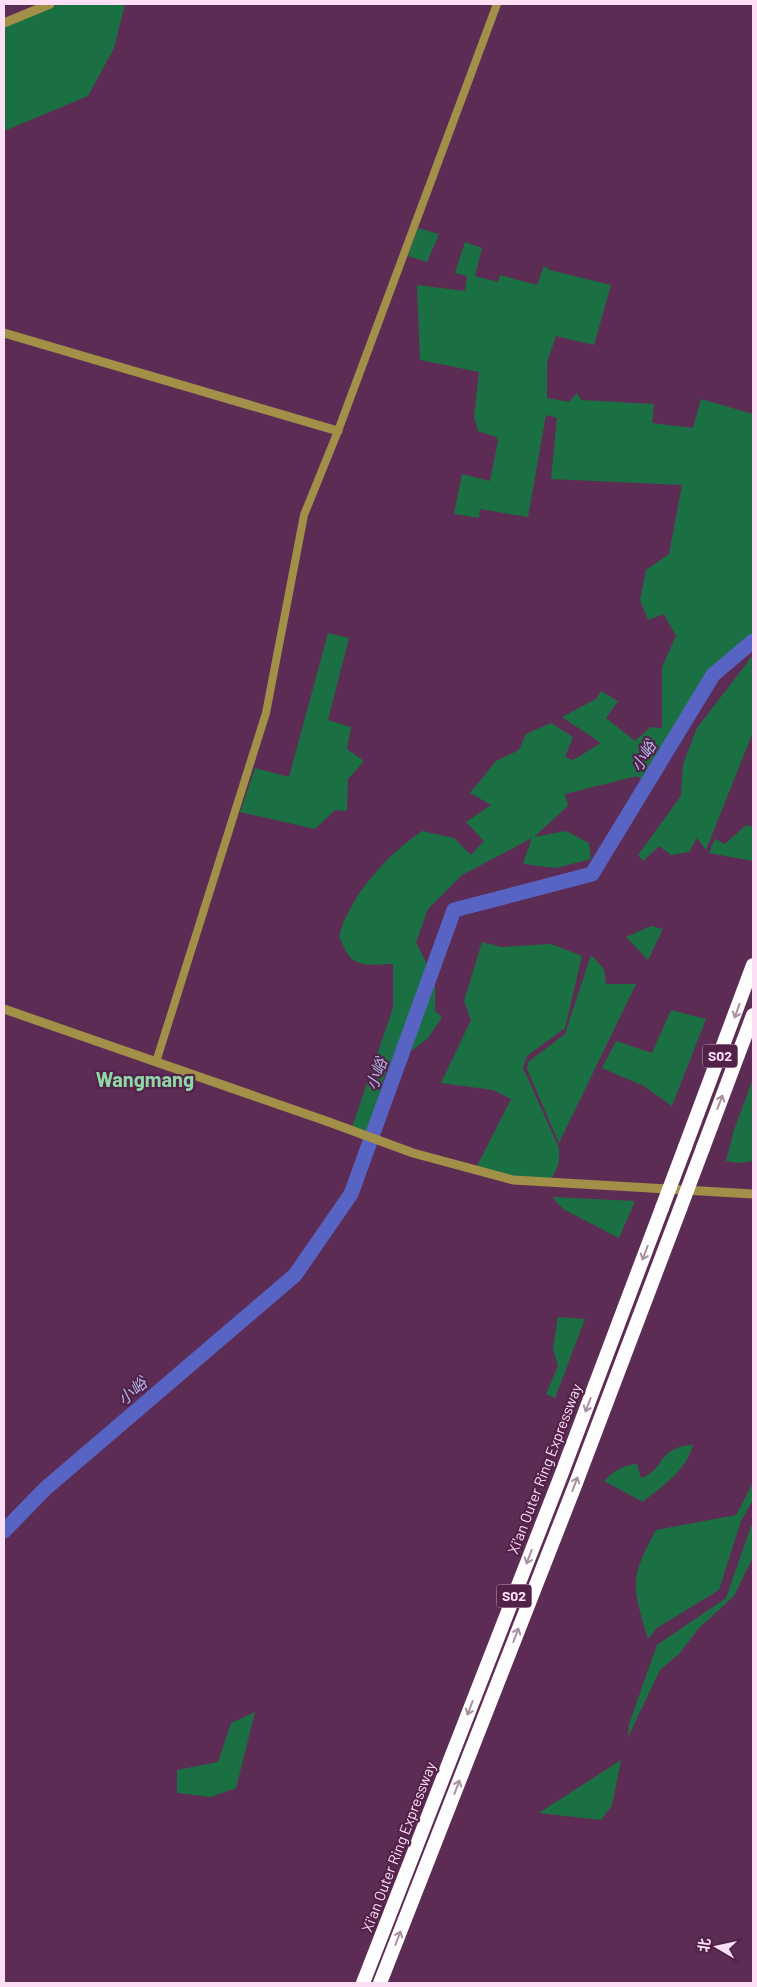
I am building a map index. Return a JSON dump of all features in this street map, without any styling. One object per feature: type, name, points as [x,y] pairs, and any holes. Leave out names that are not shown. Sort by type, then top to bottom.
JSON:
[{"type":"highway","name":"Xi'an Outer Ring Expressway","points":[[363,1983],[556,1488],[753,965]]},
{"type":"highway","name":"Xi'an Outer Ring Expressway","points":[[380,1983],[576,1483],[753,1015]]},
{"type":"street","points":[[4,23],[50,4]]},
{"type":"street","points":[[156,1062],[266,713],[304,515],[338,431],[497,4]]},
{"type":"street","points":[[4,333],[338,431]]},
{"type":"street","points":[[4,1009],[413,1153],[513,1180],[753,1194]]},
{"type":"green space","points":[[59,4],[125,4],[114,48],[88,96],[4,131],[4,27]]},
{"type":"green space","points":[[418,228],[439,234],[427,262],[408,256]]},
{"type":"green space","points":[[465,242],[482,248],[475,276],[498,282],[500,275],[537,285],[544,266],[550,270],[611,285],[594,345],[556,336],[547,362],[547,398],[569,402],[577,393],[581,400],[654,404],[652,423],[693,428],[701,399],[753,414],[753,635],[694,705],[658,768],[652,787],[637,776],[565,794],[568,806],[534,837],[566,831],[589,843],[591,859],[556,868],[523,864],[532,838],[462,875],[428,909],[416,942],[435,981],[435,1011],[442,1017],[428,1038],[386,1071],[370,1132],[352,1127],[393,1008],[393,964],[364,964],[349,956],[339,937],[351,906],[383,864],[409,840],[422,831],[454,838],[471,855],[484,841],[466,822],[491,805],[470,793],[496,761],[519,750],[526,734],[551,723],[573,737],[565,757],[573,760],[601,743],[562,717],[596,699],[601,691],[618,701],[606,718],[635,741],[651,727],[662,728],[662,667],[676,636],[664,614],[648,620],[640,600],[646,570],[669,554],[682,485],[551,479],[557,418],[546,415],[528,517],[480,509],[479,518],[454,514],[462,474],[490,481],[498,441],[496,437],[478,431],[474,416],[479,372],[420,360],[417,285],[465,291],[467,276],[455,273]]},
{"type":"green space","points":[[328,633],[349,638],[328,720],[351,727],[347,749],[364,761],[348,779],[347,811],[335,810],[315,829],[240,812],[255,768],[289,777]]},
{"type":"green space","points":[[753,655],[753,732],[706,850],[697,838],[689,852],[671,855],[659,846],[643,861],[638,855],[681,796],[683,764],[697,728]]},
{"type":"green space","points":[[746,825],[753,827],[753,861],[709,853],[715,839],[725,844]]},
{"type":"green space","points":[[651,926],[663,929],[648,960],[626,937]]},
{"type":"green space","points":[[482,942],[501,947],[551,944],[582,956],[565,1028],[527,1056],[523,1068],[559,1148],[559,1163],[551,1180],[506,1178],[475,1170],[511,1099],[493,1090],[441,1083],[471,1020],[464,1001]]},
{"type":"green space","points":[[591,955],[604,969],[606,984],[636,984],[559,1143],[527,1069],[528,1062],[565,1034]]},
{"type":"green space","points":[[671,1010],[706,1019],[672,1106],[644,1086],[602,1068],[616,1041],[652,1053]]},
{"type":"green space","points":[[753,1079],[753,1161],[738,1163],[726,1161],[734,1130]]},
{"type":"green space","points":[[552,1197],[635,1201],[619,1238],[563,1209]]},
{"type":"green space","points":[[558,1317],[585,1319],[555,1398],[546,1394],[558,1366],[553,1348]]},
{"type":"green space","points":[[693,1444],[690,1454],[680,1470],[643,1502],[604,1481],[619,1469],[637,1464],[641,1478],[656,1469],[668,1453],[680,1447]]},
{"type":"green space","points":[[753,1483],[753,1500],[741,1521],[719,1590],[657,1628],[648,1639],[636,1594],[636,1583],[641,1561],[656,1530],[736,1515]]},
{"type":"green space","points":[[751,1526],[753,1527],[753,1557],[734,1596],[698,1629],[680,1653],[660,1670],[628,1737],[629,1724],[657,1645],[726,1598]]},
{"type":"green space","points":[[255,1712],[236,1788],[211,1797],[177,1793],[177,1770],[218,1762],[231,1723]]},
{"type":"green space","points":[[621,1760],[612,1805],[601,1820],[539,1813]]},
{"type":"waterway","name":"小峪","points":[[4,1531],[46,1488],[295,1275],[351,1194],[454,910],[592,874],[713,675],[753,641]]},
{"type":"district","name":"Wangmang","points":[[145,1080]]}]
